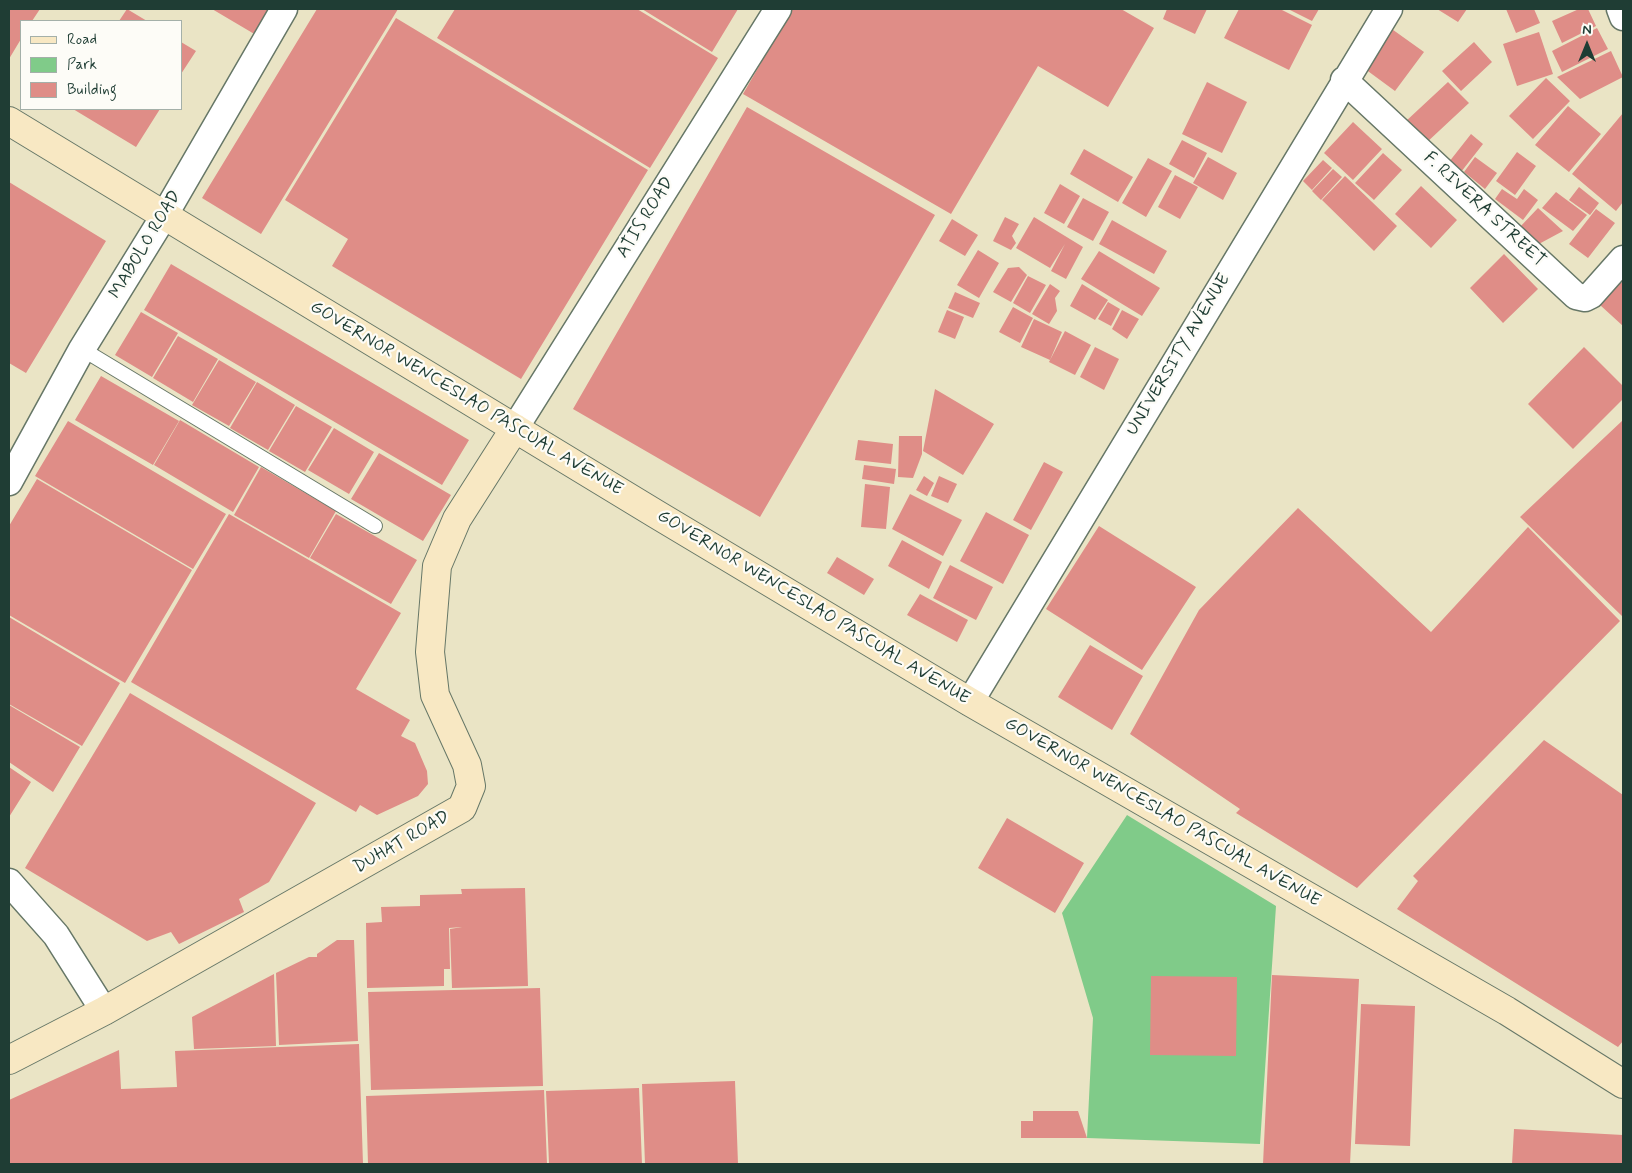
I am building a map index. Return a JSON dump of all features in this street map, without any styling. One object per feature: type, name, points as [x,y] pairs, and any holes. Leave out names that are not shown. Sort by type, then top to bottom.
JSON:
[{"type":"main road","name":"GOVERNOR WENCESLAO PASCUAL AVENUE","points":[[9,121],[970,702],[1507,1011],[1623,1084]]},
{"type":"main road","name":"DUHAT ROAD","points":[[9,1060],[104,1011],[462,808],[471,786],[467,765],[435,695],[430,652],[437,566],[458,519],[515,428]]},
{"type":"street","name":"MABOLO ROAD","points":[[9,482],[82,349],[164,216],[284,9]]},
{"type":"street","name":"ATIS ROAD","points":[[515,428],[778,9]]},
{"type":"street","name":"UNIVERSITY AVENUE","points":[[970,702],[1344,80],[1389,9]]},
{"type":"street","points":[[1620,9],[1623,17]]},
{"type":"street","name":"F. RIVERA STREET","points":[[1344,80],[1576,296],[1585,298],[1591,295],[1623,259]]},
{"type":"street","points":[[9,882],[56,935],[104,1011]]},
{"type":"lane","points":[[82,349],[375,526]]},
{"type":"green space","points":[[1127,815],[1276,906],[1260,1144],[1087,1138],[1093,1018],[1062,913]]},
{"type":"building","points":[[9,9],[40,9],[33,20],[20,20],[20,41],[9,59]]},
{"type":"building","points":[[127,9],[145,20],[120,20]]},
{"type":"building","points":[[212,9],[272,9],[256,35]]},
{"type":"building","points":[[317,9],[398,9],[261,234],[202,198]]},
{"type":"building","points":[[455,9],[637,9],[718,58],[650,168],[437,38]]},
{"type":"building","points":[[642,9],[738,9],[712,52]]},
{"type":"building","points":[[792,9],[1121,9],[1154,28],[1108,107],[1038,66],[951,214],[743,94]]},
{"type":"building","points":[[1167,9],[1207,9],[1195,34],[1163,19]]},
{"type":"building","points":[[1239,9],[1280,9],[1312,25],[1289,70],[1224,38]]},
{"type":"building","points":[[1288,9],[1319,9],[1312,21]]},
{"type":"building","points":[[1437,9],[1467,9],[1458,22]]},
{"type":"building","points":[[1506,9],[1534,9],[1540,23],[1516,33]]},
{"type":"building","points":[[1579,9],[1588,9],[1596,26],[1562,43],[1552,21]]},
{"type":"building","points":[[396,18],[648,170],[521,379],[332,266],[348,239],[285,200]]},
{"type":"building","points":[[1389,27],[1424,52],[1395,91],[1361,66]]},
{"type":"building","points":[[1597,28],[1608,49],[1562,72],[1552,51]]},
{"type":"building","points":[[1539,32],[1553,74],[1517,86],[1503,44]]},
{"type":"building","points":[[1474,42],[1492,62],[1461,91],[1442,71]]},
{"type":"building","points":[[182,43],[196,51],[182,72]]},
{"type":"building","points":[[1611,51],[1623,77],[1580,99],[1557,77]]},
{"type":"building","points":[[1546,78],[1570,101],[1533,139],[1509,116]]},
{"type":"building","points":[[1207,82],[1247,102],[1222,153],[1182,134]]},
{"type":"building","points":[[1448,82],[1469,103],[1425,144],[1405,122]]},
{"type":"building","points":[[1568,106],[1601,134],[1569,172],[1535,145]]},
{"type":"building","points":[[747,107],[935,215],[760,517],[573,409]]},
{"type":"building","points":[[75,110],[159,110],[136,147]]},
{"type":"building","points":[[1623,113],[1623,202],[1616,211],[1572,174]]},
{"type":"building","points":[[1353,122],[1382,149],[1353,180],[1324,153]]},
{"type":"building","points":[[1471,134],[1483,144],[1461,172],[1449,162]]},
{"type":"building","points":[[1182,140],[1207,153],[1194,178],[1169,164]]},
{"type":"building","points":[[1084,149],[1133,177],[1118,202],[1070,174]]},
{"type":"building","points":[[1517,152],[1536,166],[1515,195],[1496,181]]},
{"type":"building","points":[[1383,153],[1402,170],[1374,200],[1355,183]]},
{"type":"building","points":[[1208,157],[1237,173],[1223,200],[1193,183]]},
{"type":"building","points":[[1475,157],[1497,173],[1485,189],[1464,172]]},
{"type":"building","points":[[1148,158],[1172,171],[1146,217],[1122,203]]},
{"type":"building","points":[[1323,160],[1332,168],[1312,190],[1303,181]]},
{"type":"building","points":[[1333,169],[1342,177],[1321,200],[1312,191]]},
{"type":"building","points":[[1175,175],[1198,187],[1180,219],[1158,207]]},
{"type":"building","points":[[1345,176],[1397,226],[1374,251],[1322,200]]},
{"type":"building","points":[[9,182],[106,241],[26,373],[9,363]]},
{"type":"building","points":[[1060,184],[1080,196],[1064,224],[1044,213]]},
{"type":"building","points":[[1421,186],[1457,220],[1431,248],[1395,214]]},
{"type":"building","points":[[1579,187],[1599,203],[1590,215],[1569,200]]},
{"type":"building","points":[[1502,189],[1517,199],[1524,189],[1538,200],[1523,220],[1495,199]]},
{"type":"building","points":[[1556,192],[1587,215],[1573,231],[1542,208]]},
{"type":"building","points":[[1083,198],[1109,212],[1093,241],[1067,227]]},
{"type":"building","points":[[1538,208],[1563,231],[1537,245],[1519,228]]},
{"type":"building","points":[[1596,209],[1615,223],[1588,258],[1569,244]]},
{"type":"building","points":[[1005,217],[1019,224],[1012,236],[1016,243],[1011,250],[993,241]]},
{"type":"building","points":[[1034,217],[1083,247],[1066,279],[1051,271],[1065,244],[1050,268],[1016,248]]},
{"type":"building","points":[[952,219],[978,235],[965,256],[939,241]]},
{"type":"building","points":[[1112,220],[1167,251],[1154,274],[1099,244]]},
{"type":"building","points":[[978,250],[999,263],[979,298],[957,285]]},
{"type":"building","points":[[1099,251],[1160,288],[1142,316],[1081,279]]},
{"type":"building","points":[[1504,254],[1538,289],[1503,323],[1470,288]]},
{"type":"building","points":[[171,264],[469,440],[442,485],[144,310]]},
{"type":"building","points":[[1019,267],[1027,275],[1011,302],[993,292],[1008,268]]},
{"type":"building","points":[[1028,276],[1046,285],[1030,313],[1013,303]]},
{"type":"building","points":[[1621,282],[1623,284],[1623,326],[1600,305]]},
{"type":"building","points":[[1050,284],[1060,291],[1055,298],[1057,311],[1049,324],[1032,314]]},
{"type":"building","points":[[1082,284],[1108,300],[1095,320],[1070,306]]},
{"type":"building","points":[[955,292],[980,303],[973,318],[948,308]]},
{"type":"building","points":[[1108,302],[1120,309],[1111,326],[1098,319]]},
{"type":"building","points":[[1013,307],[1033,318],[1020,343],[999,332]]},
{"type":"building","points":[[947,310],[964,317],[955,339],[938,332]]},
{"type":"building","points":[[1122,310],[1139,319],[1127,339],[1112,329]]},
{"type":"building","points":[[141,312],[178,333],[152,377],[115,355]]},
{"type":"building","points":[[1034,319],[1062,332],[1050,360],[1021,347]]},
{"type":"building","points":[[1065,331],[1091,345],[1075,375],[1049,362]]},
{"type":"building","points":[[178,336],[218,359],[193,402],[153,378]]},
{"type":"building","points":[[1095,347],[1119,359],[1104,390],[1080,377]]},
{"type":"building","points":[[1584,347],[1623,386],[1623,399],[1573,449],[1528,404]]},
{"type":"building","points":[[219,360],[256,382],[229,426],[192,405]]},
{"type":"building","points":[[101,376],[179,421],[153,465],[75,420]]},
{"type":"building","points":[[257,382],[295,405],[268,450],[230,428]]},
{"type":"building","points":[[935,389],[994,424],[963,475],[923,451]]},
{"type":"building","points":[[296,406],[332,427],[305,472],[269,451]]},
{"type":"building","points":[[180,420],[259,467],[233,512],[154,465]]},
{"type":"building","points":[[1623,420],[1623,617],[1520,517]]},
{"type":"building","points":[[68,421],[226,514],[193,569],[35,476]]},
{"type":"building","points":[[334,428],[374,452],[349,494],[308,470]]},
{"type":"building","points":[[899,436],[922,436],[922,454],[913,478],[898,477]]},
{"type":"building","points":[[858,440],[893,444],[891,464],[855,460]]},
{"type":"building","points":[[379,453],[451,495],[423,541],[351,499]]},
{"type":"building","points":[[1044,462],[1063,472],[1031,530],[1013,520]]},
{"type":"building","points":[[864,465],[896,469],[894,484],[862,479]]},
{"type":"building","points":[[261,467],[336,511],[309,558],[234,515]]},
{"type":"building","points":[[924,476],[934,483],[927,496],[916,490]]},
{"type":"building","points":[[939,476],[957,484],[948,503],[931,496]]},
{"type":"building","points":[[37,479],[192,570],[125,683],[9,615],[9,526]]},
{"type":"building","points":[[865,484],[890,487],[886,529],[861,527]]},
{"type":"building","points":[[910,494],[962,520],[943,556],[892,529]]},
{"type":"building","points":[[1298,508],[1431,632],[1528,527],[1620,621],[1357,888],[1236,813],[1240,809],[1130,734],[1199,610]]},
{"type":"building","points":[[986,512],[1029,535],[1003,584],[960,561]]},
{"type":"building","points":[[229,514],[401,613],[356,689],[410,720],[401,736],[415,743],[427,771],[428,784],[418,796],[377,815],[360,805],[356,812],[131,682]]},
{"type":"building","points":[[336,514],[417,560],[391,604],[310,558]]},
{"type":"building","points":[[1099,526],[1196,587],[1142,670],[1046,609]]},
{"type":"building","points":[[902,540],[942,562],[929,589],[888,566]]},
{"type":"building","points":[[837,557],[874,579],[864,595],[827,573]]},
{"type":"building","points":[[950,565],[993,587],[976,620],[933,598]]},
{"type":"building","points":[[920,594],[968,620],[957,642],[907,615]]},
{"type":"building","points":[[9,617],[120,683],[82,746],[9,704]]},
{"type":"building","points":[[1090,645],[1143,676],[1112,730],[1058,697]]},
{"type":"building","points":[[130,693],[316,803],[269,882],[239,899],[244,912],[179,944],[171,932],[147,941],[25,868]]},
{"type":"building","points":[[9,705],[80,747],[53,792],[9,762]]},
{"type":"building","points":[[1544,740],[1623,795],[1623,1041],[1618,1047],[1397,909],[1418,881],[1413,876]]},
{"type":"building","points":[[9,767],[31,782],[9,817]]},
{"type":"building","points":[[1007,818],[1084,863],[1055,913],[978,868]]},
{"type":"building","points":[[525,888],[528,986],[452,988],[450,929],[462,927],[449,928],[450,969],[444,969],[444,986],[367,988],[366,923],[382,922],[381,907],[420,906],[420,895],[462,894],[461,889]]},
{"type":"building","points":[[337,940],[354,940],[358,1041],[279,1045],[276,973],[309,957],[317,957],[317,954]]},
{"type":"building","points":[[274,974],[276,1046],[194,1049],[192,1017]]},
{"type":"building","points":[[1272,975],[1359,979],[1350,1164],[1263,1164]]},
{"type":"building","points":[[1151,976],[1237,977],[1236,1056],[1150,1055]]},
{"type":"building","points":[[540,988],[543,1086],[371,1090],[368,992]]},
{"type":"building","points":[[1361,1004],[1415,1006],[1410,1146],[1355,1144]]},
{"type":"building","points":[[359,1044],[363,1164],[9,1164],[9,1100],[119,1050],[121,1089],[177,1087],[175,1051]]},
{"type":"building","points":[[735,1081],[738,1164],[645,1164],[642,1084]]},
{"type":"building","points":[[639,1088],[642,1164],[549,1164],[546,1091]]},
{"type":"building","points":[[544,1090],[547,1164],[368,1164],[366,1096]]},
{"type":"building","points":[[1033,1111],[1078,1111],[1087,1138],[1021,1138],[1021,1121],[1033,1121]]},
{"type":"building","points":[[1514,1129],[1623,1135],[1622,1164],[1512,1164]]}]
